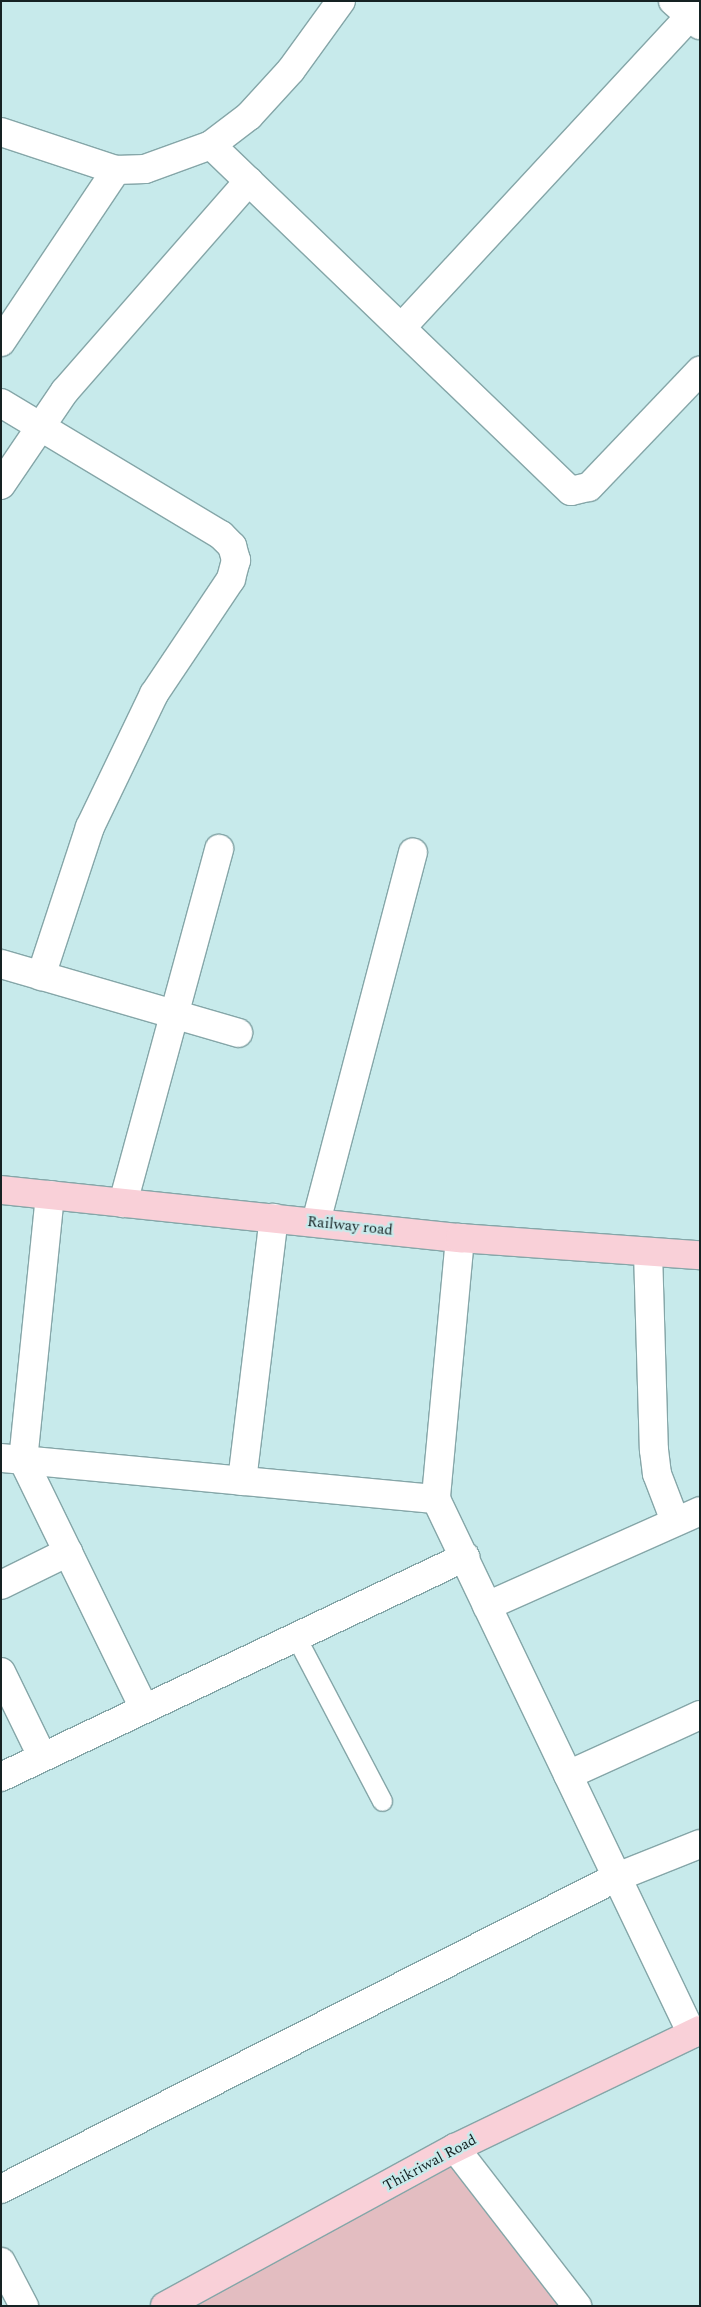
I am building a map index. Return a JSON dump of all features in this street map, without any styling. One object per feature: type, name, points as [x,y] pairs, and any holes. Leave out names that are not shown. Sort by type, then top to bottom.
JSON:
[{"type":"main road","name":"Railway road","points":[[1,1190],[460,1238],[700,1255]]},
{"type":"main road","name":"Thikriwal Road","points":[[165,2306],[455,2148],[696,2032]]},
{"type":"street","points":[[1,132],[116,170],[145,169],[211,145],[248,116],[291,70],[341,1]]},
{"type":"street","points":[[402,327],[691,12]]},
{"type":"street","points":[[211,145],[402,327],[562,484],[581,492],[700,371]]},
{"type":"street","points":[[1,342],[116,170]]},
{"type":"street","points":[[1,485],[42,424],[129,312],[249,181]]},
{"type":"street","points":[[1,403],[42,424],[221,535],[232,546],[236,560],[231,579],[154,694],[90,827],[41,976]]},
{"type":"street","points":[[123,1203],[172,1014],[219,849]]},
{"type":"street","points":[[316,1222],[413,854]]},
{"type":"street","points":[[1,964],[238,1033]]},
{"type":"street","points":[[50,1195],[12,1459],[68,1552],[144,1708]]},
{"type":"street","points":[[242,1481],[274,1218]]},
{"type":"street","points":[[460,1238],[436,1499],[617,1877],[696,2032]]},
{"type":"street","points":[[648,1252],[655,1458],[675,1522]]},
{"type":"street","points":[[12,1459],[436,1499]]},
{"type":"street","points":[[488,1606],[700,1511]]},
{"type":"street","points":[[1,1585],[68,1552]]},
{"type":"street","points":[[1,1778],[42,1756],[465,1557]]},
{"type":"street","points":[[1,1672],[42,1756]]},
{"type":"street","points":[[568,1775],[700,1715]]},
{"type":"street","points":[[1,2189],[617,1877],[700,1844]]},
{"type":"street","points":[[455,2148],[577,2306]]},
{"type":"street","points":[[1,2262],[24,2306]]},
{"type":"lane","points":[[296,1637],[382,1801]]},
{"type":"shaded area","points":[[455,2148],[577,2306],[165,2306]]}]
